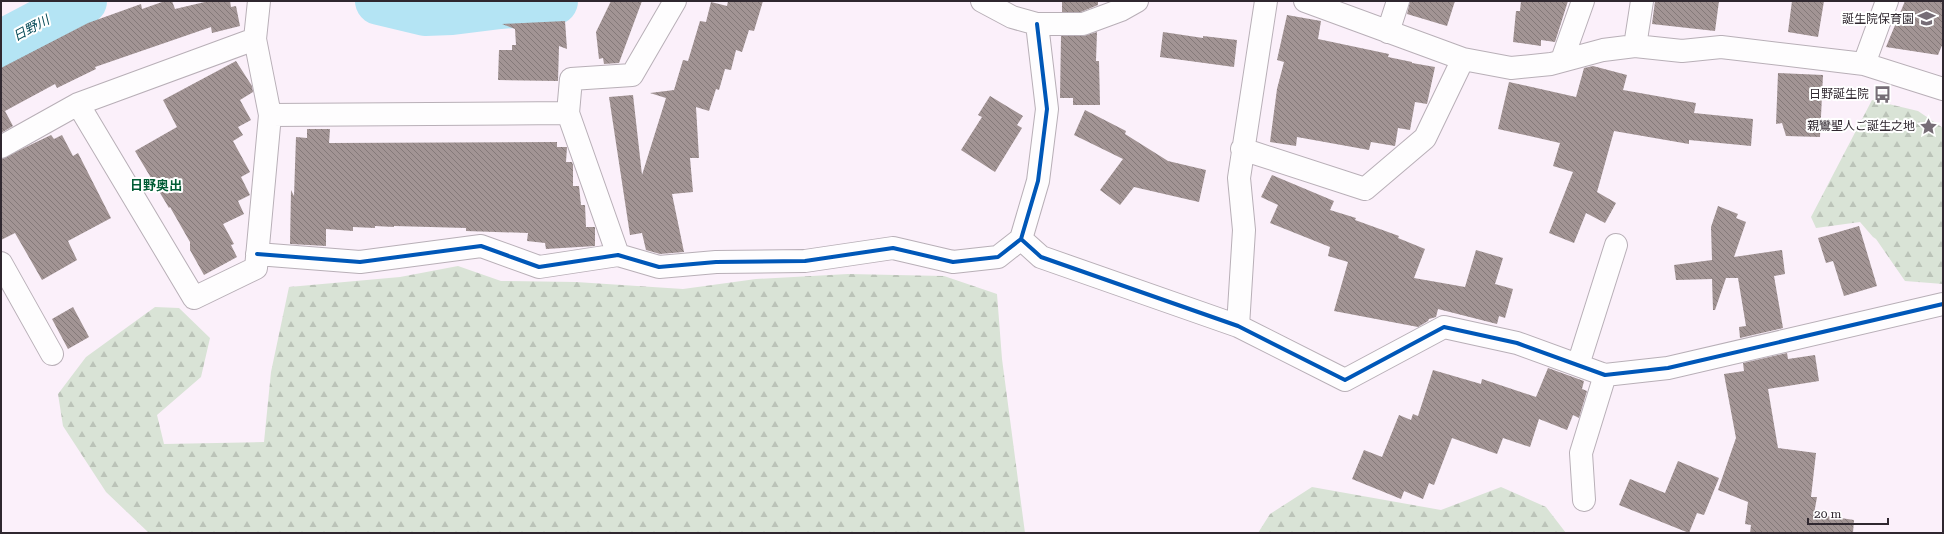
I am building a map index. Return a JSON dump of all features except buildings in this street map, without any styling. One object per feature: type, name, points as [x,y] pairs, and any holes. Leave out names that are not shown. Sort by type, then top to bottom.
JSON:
[{"type":"street","points":[[618,255],[568,113],[571,79],[632,75],[675,1]]},
{"type":"street","points":[[982,1],[1012,17],[1037,24],[1083,24],[1121,10],[1137,1]]},
{"type":"street","points":[[1238,326],[1244,230],[1239,178],[1242,149],[1266,1]]},
{"type":"street","points":[[1305,1],[1463,59],[1511,68],[1551,64],[1603,50],[1635,46],[1682,52],[1721,47],[1864,64],[1943,89]]},
{"type":"street","points":[[1388,32],[1398,1]]},
{"type":"street","points":[[1562,60],[1583,1]]},
{"type":"street","points":[[1635,46],[1642,1]]},
{"type":"street","points":[[1864,64],[1887,1]]},
{"type":"street","points":[[1,147],[78,104],[257,19],[270,115],[256,268],[194,298],[78,104]]},
{"type":"street","points":[[257,254],[360,262],[481,246],[539,267],[618,255],[659,268],[716,262],[805,262],[893,248],[953,262],[998,257],[1021,239],[1038,181],[1047,110],[1037,24]]},
{"type":"street","points":[[1242,149],[1364,189],[1425,138],[1463,59]]},
{"type":"street","points":[[270,115],[568,113]]},
{"type":"street","points":[[1021,239],[1041,257],[1238,326],[1345,380],[1444,327],[1517,343],[1605,374],[1668,368],[1943,304]]},
{"type":"street","points":[[1578,365],[1616,245]]},
{"type":"street","points":[[1,263],[52,354]]},
{"type":"street","points":[[1584,500],[1581,453],[1605,374]]},
{"type":"green space","points":[[1872,100],[1918,111],[1943,128],[1943,284],[1905,281],[1876,239],[1860,222],[1816,228],[1811,217]]},
{"type":"green space","points":[[458,266],[501,281],[576,282],[683,289],[756,279],[848,274],[944,276],[997,294],[1002,359],[1025,533],[149,533],[106,492],[63,426],[58,394],[86,357],[155,307],[179,308],[210,338],[201,377],[157,415],[164,444],[264,442],[271,372],[289,287],[400,277]]},
{"type":"green space","points":[[1312,487],[1441,510],[1501,487],[1546,507],[1566,533],[1258,533],[1270,514]]},
{"type":"waterway","name":"日野川","points":[[1,44],[83,1]]},
{"type":"waterway","name":"日野川","points":[[379,1],[425,12],[452,11],[500,5],[554,1]]},
{"type":"cycle path","points":[[257,254],[360,262],[481,246],[539,267],[618,255],[659,267],[716,262],[805,261],[893,248],[953,262],[998,257],[1021,239],[1038,181],[1047,109],[1037,24]]},
{"type":"cycle path","points":[[1021,239],[1041,257],[1238,326],[1345,380],[1444,327],[1517,343],[1605,375],[1668,368],[1943,304]]},
{"type":"place","name":"誕生院保育園","points":[[1927,19]]},
{"type":"place","name":"日野誕生院","points":[[1882,94]]},
{"type":"place","name":"親鸞聖人ご誕生之地","points":[[1928,126]]},
{"type":"district","name":"日野奥出","points":[[156,185]]}]
